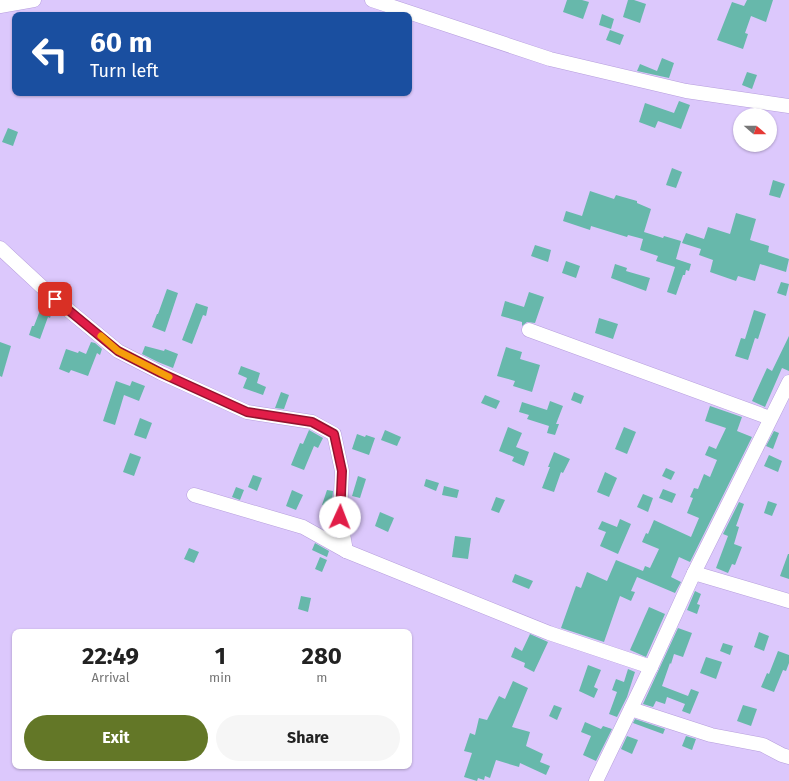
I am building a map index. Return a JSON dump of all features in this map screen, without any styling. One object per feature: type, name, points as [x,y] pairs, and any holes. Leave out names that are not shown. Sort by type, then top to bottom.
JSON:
[{"type":"street","points":[[0,6],[34,0]]},
{"type":"street","points":[[372,0],[408,12]]},
{"type":"street","points":[[412,13],[550,59],[686,91],[789,106]]},
{"type":"street","points":[[0,248],[55,299],[118,351],[161,373],[247,412],[312,422],[334,434],[342,471],[340,517],[346,550]]},
{"type":"street","points":[[529,330],[770,418]]},
{"type":"street","points":[[596,781],[694,573],[789,382]]},
{"type":"street","points":[[194,495],[303,527],[346,550],[549,633],[651,667]]},
{"type":"street","points":[[694,573],[789,601]]},
{"type":"street","points":[[631,709],[711,735],[763,745],[789,757]]},
{"type":"building","points":[[567,0],[582,0],[589,2],[583,19],[563,12]]},
{"type":"building","points":[[628,0],[634,0],[646,4],[640,23],[623,17]]},
{"type":"building","points":[[747,0],[773,0],[766,22],[751,16],[745,33],[748,34],[743,49],[717,40],[732,2],[744,6]]},
{"type":"building","points":[[602,14],[614,19],[611,29],[599,25]]},
{"type":"building","points":[[610,30],[624,35],[620,45],[606,40]]},
{"type":"building","points":[[662,58],[674,63],[669,78],[637,71],[640,64],[657,71]]},
{"type":"building","points":[[747,72],[757,75],[752,89],[742,85]]},
{"type":"building","points":[[679,101],[690,105],[681,129],[658,121],[655,128],[639,122],[645,103],[674,113]]},
{"type":"building","points":[[8,128],[18,132],[13,146],[2,142]]},
{"type":"building","points":[[672,168],[682,172],[676,188],[666,185]]},
{"type":"building","points":[[773,180],[785,184],[780,198],[769,195]]},
{"type":"building","points":[[590,191],[614,199],[616,195],[637,201],[637,203],[651,209],[644,232],[663,238],[664,236],[681,241],[676,259],[691,264],[689,271],[686,270],[685,275],[683,275],[676,295],[667,292],[675,267],[656,261],[658,256],[640,250],[643,239],[628,235],[627,237],[591,226],[590,230],[563,221],[566,211],[582,216]]},
{"type":"building","points":[[736,213],[756,219],[750,240],[769,246],[768,252],[789,259],[786,272],[760,264],[755,281],[738,276],[736,281],[710,272],[713,260],[699,255],[701,249],[682,243],[686,233],[704,239],[708,227],[730,234]]},
{"type":"building","points":[[535,245],[551,250],[548,262],[531,256]]},
{"type":"building","points":[[566,261],[580,266],[576,278],[562,273]]},
{"type":"building","points":[[615,264],[627,268],[626,271],[650,278],[646,291],[611,278]]},
{"type":"building","points":[[781,282],[789,284],[786,296],[777,293]]},
{"type":"building","points":[[167,289],[178,293],[165,332],[152,327]]},
{"type":"building","points":[[529,292],[544,297],[535,323],[527,322],[522,326],[522,322],[501,316],[505,301],[524,307]]},
{"type":"building","points":[[44,300],[53,309],[50,318],[48,317],[40,339],[29,335]]},
{"type":"building","points":[[196,303],[208,307],[206,316],[203,315],[192,344],[182,340]]},
{"type":"building","points":[[754,310],[766,314],[758,339],[755,338],[748,360],[735,356],[741,338],[745,339]]},
{"type":"building","points":[[599,318],[618,324],[613,339],[595,333]]},
{"type":"building","points":[[789,336],[789,371],[782,368],[765,407],[752,401],[767,368],[772,371]]},
{"type":"building","points":[[0,342],[11,346],[2,377],[0,376]]},
{"type":"building","points":[[91,342],[95,343],[102,349],[100,355],[97,353],[88,376],[71,370],[69,373],[59,369],[66,349],[78,353],[79,351],[86,354]]},
{"type":"building","points":[[145,346],[164,351],[165,349],[178,354],[173,368],[142,354]]},
{"type":"building","points":[[506,347],[522,352],[520,359],[540,365],[532,392],[513,386],[515,381],[497,376]]},
{"type":"building","points":[[241,366],[260,373],[257,383],[266,387],[263,395],[243,388],[247,378],[238,374]]},
{"type":"building","points":[[116,381],[130,386],[132,381],[145,386],[139,401],[124,395],[115,425],[103,421]]},
{"type":"building","points":[[281,392],[289,395],[284,409],[275,408]]},
{"type":"building","points":[[574,392],[584,396],[581,404],[571,400]]},
{"type":"building","points":[[485,395],[500,401],[496,409],[481,403]]},
{"type":"building","points":[[550,401],[563,406],[556,424],[559,424],[555,435],[547,433],[549,426],[527,419],[529,415],[519,412],[522,402],[547,410]]},
{"type":"building","points":[[710,406],[742,417],[737,431],[752,437],[690,562],[679,557],[671,577],[681,582],[675,593],[637,577],[631,591],[635,592],[631,601],[620,596],[604,642],[561,628],[576,586],[581,588],[587,572],[607,581],[616,560],[643,571],[645,566],[650,568],[659,549],[642,542],[646,533],[648,534],[654,520],[691,537],[699,518],[687,513],[693,498],[690,497],[694,488],[698,489],[704,474],[710,477],[717,460],[705,455],[709,446],[716,449],[726,428],[705,421]]},
{"type":"building","points":[[140,418],[152,423],[146,439],[134,435]]},
{"type":"building","points":[[508,427],[522,433],[516,447],[529,452],[524,466],[512,461],[514,457],[499,451]]},
{"type":"building","points":[[624,427],[636,432],[627,454],[615,449]]},
{"type":"building","points":[[309,430],[323,438],[318,448],[314,446],[304,470],[291,465],[300,443],[303,444]]},
{"type":"building","points":[[385,430],[401,437],[397,446],[381,440]]},
{"type":"building","points":[[774,431],[779,433],[773,449],[766,446]]},
{"type":"building","points":[[357,434],[375,438],[369,455],[352,449]]},
{"type":"building","points":[[554,452],[570,459],[563,473],[561,472],[554,492],[542,488]]},
{"type":"building","points":[[130,453],[141,457],[134,476],[123,472]]},
{"type":"building","points":[[769,455],[782,461],[778,472],[764,466]]},
{"type":"building","points":[[666,468],[675,472],[671,480],[662,476]]},
{"type":"building","points":[[605,472],[617,478],[609,497],[597,492]]},
{"type":"building","points":[[253,475],[262,478],[257,491],[248,487]]},
{"type":"building","points":[[358,476],[366,479],[360,498],[352,496]]},
{"type":"building","points":[[426,479],[439,483],[436,491],[424,486]]},
{"type":"building","points":[[444,486],[459,490],[457,498],[442,495]]},
{"type":"building","points":[[236,487],[244,490],[240,500],[232,497]]},
{"type":"building","points":[[663,489],[676,494],[672,503],[659,498]]},
{"type":"building","points":[[292,490],[303,495],[296,510],[286,506]]},
{"type":"building","points":[[327,490],[333,491],[330,508],[322,505]]},
{"type":"building","points":[[643,494],[653,498],[648,512],[637,507]]},
{"type":"building","points":[[496,497],[505,500],[499,513],[491,510]]},
{"type":"building","points":[[768,501],[777,504],[772,516],[764,513]]},
{"type":"building","points":[[739,502],[744,504],[736,526],[739,527],[734,544],[742,547],[735,565],[732,564],[728,573],[716,568],[728,536],[723,534]]},
{"type":"building","points":[[380,512],[394,518],[388,532],[375,526]]},
{"type":"building","points":[[620,519],[631,524],[618,554],[600,546],[606,532],[598,529],[602,521],[617,527]]},
{"type":"building","points":[[455,536],[471,538],[468,559],[452,557]]},
{"type":"building","points":[[315,543],[329,551],[327,557],[312,550]]},
{"type":"building","points":[[189,548],[199,552],[194,563],[184,559]]},
{"type":"building","points":[[789,554],[789,579],[780,576]]},
{"type":"building","points":[[320,557],[327,560],[322,572],[315,569]]},
{"type":"building","points":[[515,574],[533,581],[529,589],[512,582]]},
{"type":"building","points":[[695,591],[701,594],[697,604],[700,605],[697,614],[687,610]]},
{"type":"building","points":[[301,596],[311,598],[308,612],[298,609]]},
{"type":"building","points":[[649,607],[665,614],[646,657],[630,650]]},
{"type":"building","points":[[678,628],[692,633],[683,657],[674,654],[662,686],[688,696],[691,689],[699,692],[690,714],[682,711],[685,704],[667,697],[665,704],[656,701],[653,707],[643,704]]},
{"type":"building","points":[[759,632],[769,636],[764,651],[754,647]]},
{"type":"building","points":[[530,634],[548,642],[534,672],[524,667],[525,663],[511,657],[515,647],[522,651]]},
{"type":"building","points":[[723,643],[733,646],[730,655],[720,651]]},
{"type":"building","points":[[778,651],[789,655],[789,663],[786,671],[783,670],[774,692],[761,687],[767,673],[769,674]]},
{"type":"building","points":[[706,657],[722,662],[716,679],[700,673]]},
{"type":"building","points":[[588,665],[601,670],[594,687],[598,689],[594,698],[579,691]]},
{"type":"building","points":[[628,669],[635,672],[627,697],[617,717],[609,714],[617,692],[612,690],[616,679],[624,682]]},
{"type":"building","points":[[513,681],[528,688],[512,727],[530,732],[526,746],[543,754],[540,762],[550,766],[546,775],[520,763],[519,767],[496,760],[490,778],[485,776],[484,780],[478,778],[477,781],[464,777],[472,753],[464,751],[470,733],[475,735],[479,718],[487,720],[499,696],[505,699]]},
{"type":"building","points":[[554,705],[562,708],[557,720],[549,716]]},
{"type":"building","points":[[743,705],[757,709],[751,726],[737,721]]},
{"type":"building","points":[[635,719],[665,729],[663,734],[633,723]]},
{"type":"building","points":[[585,722],[601,729],[603,726],[612,729],[596,761],[583,755],[591,736],[581,732]]},
{"type":"building","points":[[627,736],[638,740],[632,754],[621,749]]},
{"type":"building","points":[[686,736],[696,739],[692,750],[682,746]]},
{"type":"slow traffic","points":[[101,336],[118,351],[169,377]]},
{"type":"route","points":[[55,299],[118,351],[161,373],[247,412],[312,422],[334,434],[342,471],[340,517]]}]
